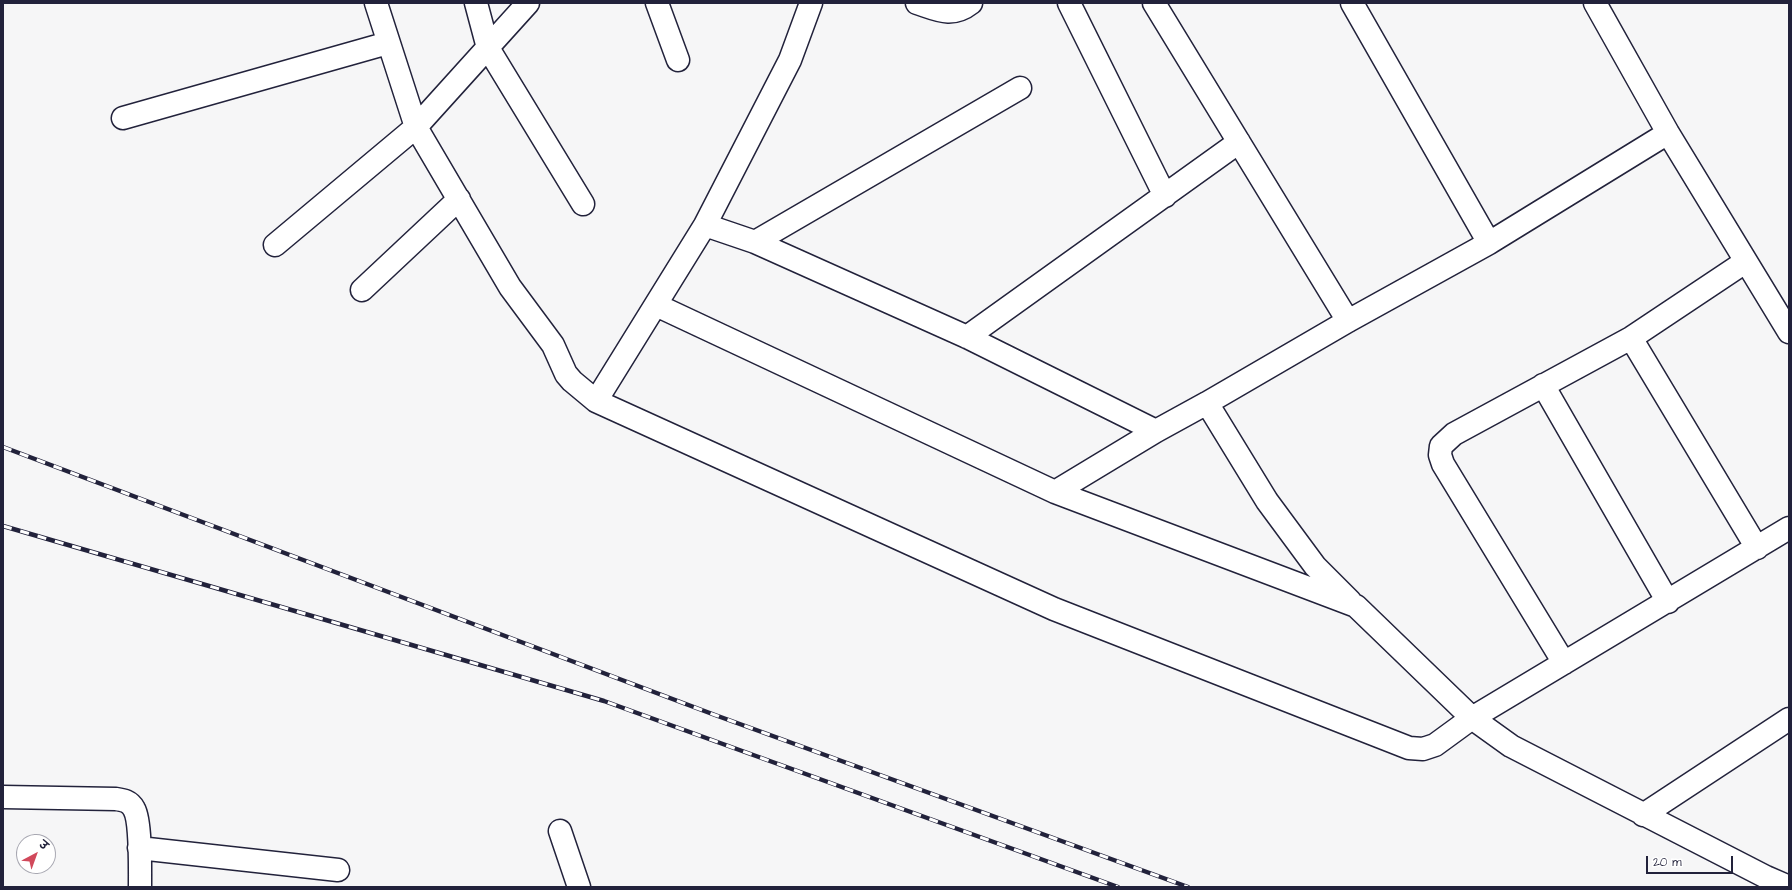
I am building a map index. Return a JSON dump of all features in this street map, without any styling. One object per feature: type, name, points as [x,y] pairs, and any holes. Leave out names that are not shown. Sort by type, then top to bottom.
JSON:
[{"type":"street","points":[[376,3],[416,127],[510,287],[551,341],[566,374],[596,401],[1054,608],[1409,748],[1423,749],[1435,745],[1472,718],[1668,602],[1789,528]]},
{"type":"street","points":[[476,3],[488,48],[583,204]]},
{"type":"street","points":[[275,245],[416,127],[528,3]]},
{"type":"street","points":[[657,3],[678,60]]},
{"type":"street","points":[[596,401],[705,225],[790,60],[811,3]]},
{"type":"street","points":[[917,3],[939,11],[952,12],[962,10],[971,3]]},
{"type":"street","points":[[1069,3],[1165,196]]},
{"type":"street","points":[[1154,3],[1348,321]]},
{"type":"street","points":[[1352,3],[1489,243]]},
{"type":"street","points":[[1595,3],[1668,133],[1745,262],[1789,332]]},
{"type":"street","points":[[123,118],[388,43]]},
{"type":"street","points":[[755,242],[1020,88]]},
{"type":"street","points":[[1054,492],[1156,431],[1207,404],[1348,321],[1489,243],[1668,133]]},
{"type":"street","points":[[967,337],[1240,142]]},
{"type":"street","points":[[362,290],[459,199]]},
{"type":"street","points":[[705,225],[755,242],[967,337],[1156,431]]},
{"type":"street","points":[[1564,663],[1448,471],[1440,455],[1441,446],[1446,439],[1454,434],[1632,338],[1745,262]]},
{"type":"street","points":[[656,305],[1054,492],[1356,606]]},
{"type":"street","points":[[1632,338],[1757,548]]},
{"type":"street","points":[[1543,385],[1668,602]]},
{"type":"street","points":[[1207,404],[1267,501],[1315,566],[1472,718],[1511,746],[1643,815],[1766,877],[1789,887]]},
{"type":"street","points":[[1643,815],[1789,719]]},
{"type":"street","points":[[3,798],[116,799],[126,801],[135,810],[139,848],[140,887]]},
{"type":"street","points":[[560,831],[579,887]]},
{"type":"street","points":[[139,848],[338,870]]},
{"type":"railway","points":[[3,447],[715,715],[1188,887]]},
{"type":"railway","points":[[3,526],[604,701],[1118,887]]}]
